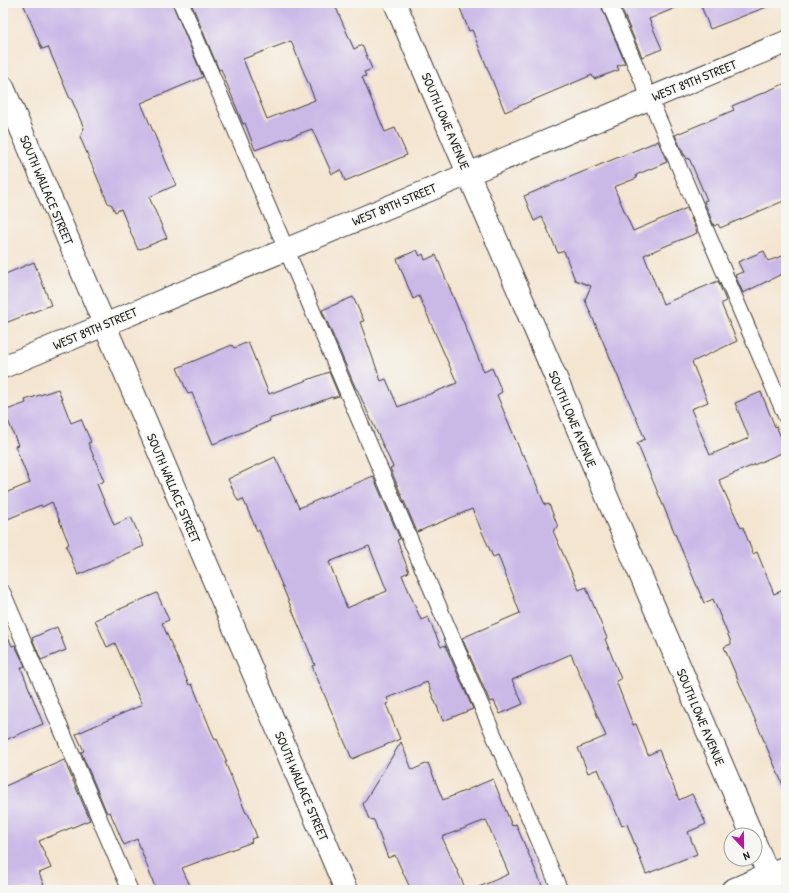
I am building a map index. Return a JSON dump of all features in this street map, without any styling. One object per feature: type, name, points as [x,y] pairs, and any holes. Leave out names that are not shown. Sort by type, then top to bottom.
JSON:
[{"type":"street","name":"SOUTH LOWE AVENUE","points":[[395,3],[749,827]]},
{"type":"street","name":"WEST 89TH STREET","points":[[3,367],[786,42]]},
{"type":"street","name":"SOUTH WALLACE STREET","points":[[3,87],[346,890]]},
{"type":"street","points":[[732,890],[776,877],[763,856]]},
{"type":"lane","points":[[180,3],[560,890]]},
{"type":"lane","points":[[609,3],[786,417]]},
{"type":"lane","points":[[3,593],[130,890]]},
{"type":"building","points":[[23,3],[172,3],[203,77],[141,103],[176,185],[149,197],[167,238],[138,250],[121,209],[115,212],[112,205],[108,203],[80,137],[84,128],[48,47],[42,49]]},
{"type":"building","points":[[191,3],[334,3],[354,49],[362,45],[372,69],[364,72],[366,76],[362,77],[385,132],[395,128],[407,155],[345,181],[341,170],[332,174],[312,129],[255,150],[245,123],[243,124],[221,69],[219,70]],"holes":[[[291,41],[315,100],[267,119],[243,59]]]},
{"type":"building","points":[[471,3],[600,3],[625,63],[617,66],[619,70],[594,79],[592,75],[505,112],[472,30],[469,31],[460,8]]},
{"type":"building","points":[[619,3],[687,3],[649,19],[662,49],[642,57]]},
{"type":"building","points":[[700,3],[773,3],[774,4],[710,29]]},
{"type":"building","points":[[786,83],[786,200],[720,228],[718,224],[714,226],[704,201],[707,200],[689,158],[687,159],[684,155],[675,135],[734,110],[732,106]]},
{"type":"building","points":[[658,141],[667,162],[636,175],[637,178],[614,187],[633,231],[687,208],[697,233],[644,255],[663,304],[718,281],[726,301],[722,303],[722,306],[737,341],[692,362],[708,402],[691,409],[710,455],[749,438],[735,403],[761,392],[775,427],[776,426],[786,448],[786,451],[719,480],[741,528],[743,527],[753,554],[757,552],[774,594],[786,589],[785,790],[724,647],[731,644],[731,642],[713,599],[704,603],[637,443],[645,439],[585,300],[591,286],[575,280],[564,251],[558,253],[542,217],[534,221],[524,196]]},
{"type":"building","points":[[417,250],[420,256],[423,254],[425,260],[436,255],[484,372],[492,368],[502,392],[497,395],[545,505],[549,504],[558,527],[553,531],[579,590],[586,587],[607,638],[605,639],[621,679],[616,681],[633,725],[636,724],[648,755],[659,750],[679,800],[692,794],[706,824],[688,832],[697,854],[646,874],[627,824],[622,826],[598,769],[588,773],[578,748],[606,736],[571,654],[512,680],[523,704],[500,714],[494,701],[490,702],[462,638],[520,613],[498,555],[493,557],[472,509],[417,532],[390,468],[393,467],[356,389],[322,310],[353,297],[364,321],[360,322],[381,381],[386,379],[398,407],[457,383],[419,296],[413,299],[397,259]]},
{"type":"building","points":[[764,251],[768,261],[782,256],[786,264],[786,272],[743,293],[735,275],[743,272],[738,262]]},
{"type":"building","points":[[34,262],[51,305],[3,324],[3,275]]},
{"type":"building","points":[[248,342],[269,394],[329,372],[339,396],[332,397],[269,419],[270,421],[213,444],[192,393],[188,394],[177,368],[232,345],[234,348]]},
{"type":"building","points":[[58,389],[71,423],[81,419],[91,442],[88,443],[104,481],[97,484],[114,525],[131,517],[144,546],[78,575],[66,546],[69,544],[52,502],[3,521],[3,494],[30,483],[15,446],[18,445],[4,411],[26,403],[25,400]]},
{"type":"building","points":[[275,457],[299,508],[373,476],[400,539],[397,540],[409,572],[402,575],[421,620],[428,617],[441,647],[445,645],[473,709],[443,721],[427,682],[387,698],[389,703],[386,704],[400,739],[352,759],[312,666],[315,665],[259,530],[257,531],[243,499],[238,501],[228,479]],"holes":[[[369,546],[387,591],[347,608],[329,562]]]},
{"type":"building","points":[[157,593],[169,620],[162,623],[189,685],[192,684],[215,740],[217,739],[227,762],[225,762],[257,837],[251,839],[252,842],[182,868],[192,890],[156,890],[137,839],[124,845],[110,812],[107,813],[81,752],[84,751],[76,734],[142,705],[115,643],[107,647],[95,620]]},
{"type":"building","points":[[3,626],[12,646],[15,645],[25,666],[21,668],[43,724],[3,741]]},
{"type":"building","points":[[57,627],[66,650],[41,660],[32,638]]},
{"type":"building","points":[[401,742],[412,770],[428,763],[443,800],[493,779],[512,826],[516,824],[544,890],[472,890],[509,874],[486,820],[442,837],[466,890],[411,890],[395,855],[388,858],[374,820],[369,819],[363,804]]},
{"type":"building","points":[[64,760],[90,820],[39,841],[51,868],[39,873],[46,890],[3,890],[3,787]]}]
